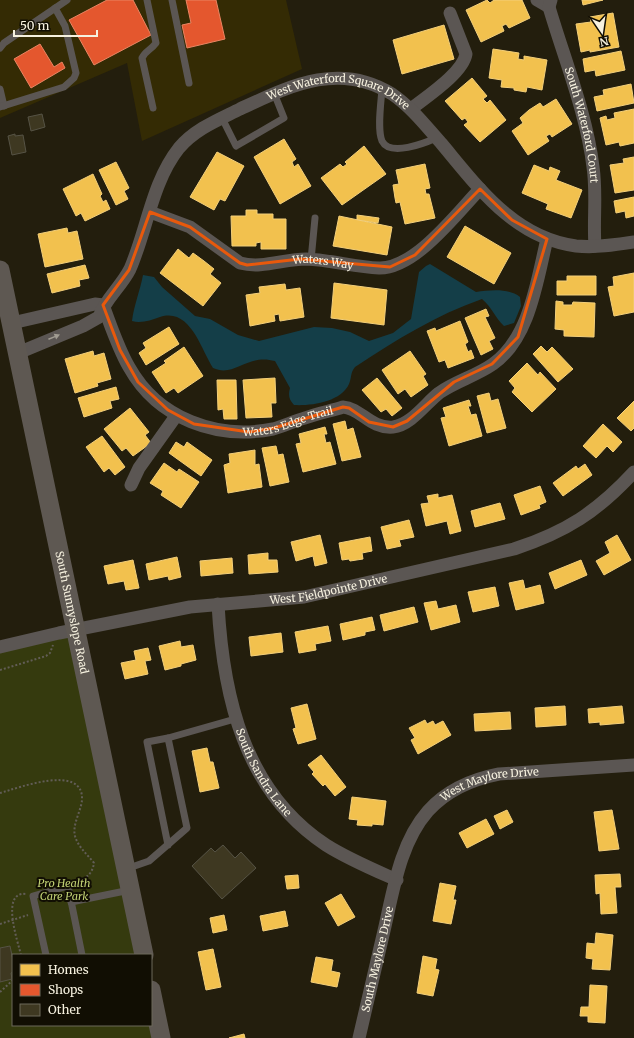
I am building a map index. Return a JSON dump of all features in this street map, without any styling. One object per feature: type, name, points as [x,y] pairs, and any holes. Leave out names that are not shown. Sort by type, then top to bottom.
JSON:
[{"type":"street","name":"South Waterford Court","points":[[537,0],[550,4],[583,119],[591,154],[594,182],[595,246]]},
{"type":"street","points":[[411,109],[454,74],[465,60],[466,54],[450,13]]},
{"type":"street","name":"West Waterford Square Drive","points":[[18,352],[99,318],[103,306],[114,294],[129,270],[161,177],[180,147],[196,133],[222,118],[274,93],[298,83],[324,78],[340,78],[363,82],[382,89],[411,109],[480,189],[512,220],[533,233],[547,239],[578,246],[595,246],[634,242]]},
{"type":"street","name":"Waters Way","points":[[150,212],[190,227],[240,263],[247,265],[266,265],[300,259],[380,268],[400,264],[415,255],[480,189]]},
{"type":"street","name":"Waters Edge Trail","points":[[103,306],[129,368],[153,397],[176,416],[206,428],[250,432],[274,428],[344,408],[349,408],[369,422],[383,426],[398,426],[407,421],[454,382],[492,364],[503,355],[518,337],[526,319],[547,239]]},
{"type":"street","name":"South Sunnyslope Road","points":[[0,270],[144,954]]},
{"type":"street","points":[[12,323],[95,304],[103,306]]},
{"type":"street","points":[[131,486],[139,468],[176,416]]},
{"type":"street","name":"West Fieldpointe Drive","points":[[0,647],[163,612],[218,604],[304,597],[514,548],[544,539],[583,518],[601,505],[634,472]]},
{"type":"street","name":"South Sandra Lane","points":[[218,604],[223,664],[235,719],[254,765],[270,792],[302,825],[325,844],[347,858],[397,880]]},
{"type":"street","name":"West Maylore Drive","points":[[397,880],[402,858],[418,823],[435,804],[448,793],[466,783],[500,774],[634,765]]},
{"type":"street","name":"South Maylore Drive","points":[[359,1038],[397,880]]},
{"type":"street","points":[[152,995],[161,1038]]},
{"type":"lane","points":[[0,48],[4,43],[67,0]]},
{"type":"lane","points":[[147,0],[156,43],[152,48],[144,52],[142,58],[153,108]]},
{"type":"lane","points":[[172,0],[189,83]]},
{"type":"lane","points":[[0,89],[2,106],[64,87],[74,78],[76,73],[65,26],[55,8]]},
{"type":"lane","points":[[382,89],[380,132],[385,145],[390,148],[400,148],[422,144],[436,138]]},
{"type":"lane","points":[[222,118],[236,146],[284,118],[274,93]]},
{"type":"lane","points":[[311,260],[315,218]]},
{"type":"lane","points":[[168,846],[147,742],[168,738],[235,719]]},
{"type":"lane","points":[[126,869],[149,861],[187,828],[168,738]]},
{"type":"lane","points":[[46,954],[33,896],[68,886],[82,954]]},
{"type":"lane","points":[[71,902],[130,890]]},
{"type":"path","points":[[0,670],[46,656],[50,653],[53,644]]},
{"type":"path","points":[[0,793],[58,779],[68,780],[76,784],[82,798],[74,834],[78,845],[94,864],[92,872],[85,878],[68,886]]},
{"type":"path","points":[[21,954],[11,920],[11,902],[17,896],[24,893],[33,896]]},
{"type":"path","points":[[1,923],[37,912]]},
{"type":"path","points":[[0,992],[12,981]]},
{"type":"highlighted area","points":[[480,189],[512,220],[547,239],[518,337],[492,364],[454,382],[407,421],[393,427],[369,422],[349,408],[343,407],[274,428],[249,432],[194,424],[168,410],[138,382],[120,350],[103,305],[129,270],[150,212],[190,227],[240,263],[247,265],[300,259],[390,267],[415,255]]},
{"type":"shaded area","points":[[0,0],[286,0],[302,69],[142,141],[127,63],[0,118]]},
{"type":"green space","name":"Pro Health Care Park","points":[[76,631],[144,954],[12,954],[12,1026],[152,1026],[161,1038],[0,1038],[0,647]]},
{"type":"water","points":[[430,264],[476,292],[493,290],[516,294],[520,297],[521,306],[514,323],[504,326],[482,299],[465,305],[432,320],[355,367],[352,371],[349,384],[345,390],[333,399],[317,404],[294,405],[289,397],[290,388],[275,361],[265,359],[257,360],[228,370],[213,368],[193,332],[187,324],[179,318],[170,316],[142,322],[132,321],[143,275],[154,277],[162,287],[195,316],[210,319],[238,335],[259,341],[314,327],[332,328],[350,332],[369,341],[393,333],[411,319],[419,272]]},
{"type":"building: Homes","points":[[487,0],[490,3],[494,0],[522,0],[530,18],[509,28],[506,24],[502,26],[504,31],[481,42],[466,10]]},
{"type":"building: Homes","points":[[582,0],[603,0],[583,5]]},
{"type":"building: Homes","points":[[613,13],[619,47],[581,52],[576,24],[591,22],[590,17]]},
{"type":"building: Homes","points":[[444,25],[454,59],[402,74],[393,40]]},
{"type":"building: Homes","points":[[493,49],[519,53],[518,59],[524,60],[524,56],[547,60],[542,90],[527,87],[526,92],[514,90],[514,88],[501,87],[502,80],[489,78]]},
{"type":"building: Homes","points":[[621,51],[625,70],[596,76],[595,70],[585,72],[583,59]]},
{"type":"building: Homes","points":[[472,78],[487,96],[483,99],[487,103],[490,100],[506,120],[480,142],[464,125],[468,122],[465,118],[462,120],[445,101]]},
{"type":"building: Homes","points":[[631,84],[634,103],[597,111],[594,97],[604,95],[603,90]]},
{"type":"building: Homes","points":[[556,99],[572,124],[552,137],[550,134],[546,136],[549,141],[528,155],[512,131],[523,123],[520,118],[529,110],[540,103],[543,107]]},
{"type":"building: Homes","points":[[634,109],[634,143],[620,146],[619,142],[606,145],[600,118],[606,116],[607,120],[615,118],[614,113]]},
{"type":"building: Homes","points":[[284,139],[296,159],[292,162],[294,167],[298,164],[311,186],[280,204],[254,157]]},
{"type":"building: Homes","points":[[364,146],[386,174],[342,205],[321,178],[340,164],[343,167],[347,164],[345,162]]},
{"type":"building: Homes","points":[[217,152],[244,166],[225,201],[220,199],[214,210],[190,197]]},
{"type":"building: Homes","points":[[634,157],[634,190],[615,193],[610,165],[624,163],[623,159]]},
{"type":"building: Homes","points":[[116,162],[129,188],[124,191],[128,199],[116,205],[99,170]]},
{"type":"building: Homes","points":[[425,164],[430,188],[425,189],[426,194],[429,194],[435,218],[405,224],[400,202],[396,203],[395,198],[393,185],[399,184],[396,170]]},
{"type":"building: Homes","points":[[534,165],[549,171],[550,167],[560,171],[556,180],[582,190],[571,218],[546,209],[548,204],[522,193]]},
{"type":"building: Homes","points":[[93,174],[102,194],[100,196],[103,202],[106,200],[110,209],[85,221],[81,213],[76,216],[63,189]]},
{"type":"building: Homes","points":[[634,197],[634,216],[626,218],[625,211],[616,213],[614,201]]},
{"type":"building: Homes","points":[[246,210],[257,210],[257,214],[273,214],[273,219],[286,219],[286,249],[261,249],[261,242],[256,243],[256,246],[232,246],[231,216],[246,216]]},
{"type":"building: Homes","points":[[357,215],[379,218],[378,223],[357,220]]},
{"type":"building: Homes","points":[[339,216],[392,227],[387,255],[333,246]]},
{"type":"building: Homes","points":[[465,226],[511,253],[494,284],[447,257]]},
{"type":"building: Homes","points":[[67,228],[68,233],[77,231],[83,259],[45,267],[38,234]]},
{"type":"building: Homes","points":[[178,249],[189,258],[193,253],[204,261],[214,269],[210,274],[221,283],[203,306],[160,273]]},
{"type":"building: Homes","points":[[85,265],[89,278],[79,280],[80,286],[52,293],[47,274]]},
{"type":"building: Homes","points":[[634,273],[634,312],[614,316],[608,287],[614,286],[613,277]]},
{"type":"building: Homes","points":[[567,276],[596,276],[596,295],[557,295],[557,281],[567,281]]},
{"type":"building: Homes","points":[[334,283],[387,290],[384,325],[331,318]]},
{"type":"building: Homes","points":[[285,284],[286,290],[300,288],[304,317],[280,321],[279,314],[274,315],[275,321],[250,326],[246,295],[260,293],[259,287]]},
{"type":"building: Homes","points":[[556,301],[563,302],[563,305],[572,305],[573,302],[595,303],[594,337],[564,336],[564,330],[555,329]]},
{"type":"building: Homes","points":[[486,309],[489,316],[485,317],[495,338],[489,341],[493,349],[481,355],[465,318]]},
{"type":"building: Homes","points":[[460,321],[468,342],[465,344],[468,352],[471,350],[474,358],[448,368],[445,360],[439,362],[427,331],[435,328],[436,331]]},
{"type":"building: Homes","points":[[169,327],[179,344],[146,365],[139,353],[146,348],[143,343]]},
{"type":"building: Homes","points":[[541,346],[547,352],[552,347],[573,369],[558,382],[533,354]]},
{"type":"building: Homes","points":[[184,347],[203,376],[178,393],[174,388],[166,393],[152,372],[166,363],[164,361]]},
{"type":"building: Homes","points":[[93,351],[94,356],[104,353],[111,379],[97,383],[98,386],[75,393],[65,359]]},
{"type":"building: Homes","points":[[410,351],[426,374],[423,376],[428,385],[411,397],[405,389],[398,394],[382,370]]},
{"type":"building: Homes","points":[[527,363],[538,375],[540,372],[556,389],[532,412],[512,392],[515,388],[509,381]]},
{"type":"building: Homes","points":[[275,378],[276,403],[271,403],[272,417],[246,418],[243,380]]},
{"type":"building: Homes","points":[[377,378],[402,408],[392,416],[386,409],[381,412],[362,390]]},
{"type":"building: Homes","points":[[217,380],[236,380],[237,419],[224,419],[223,409],[218,410]]},
{"type":"building: Homes","points":[[116,387],[119,399],[110,401],[112,408],[84,417],[78,398]]},
{"type":"building: Homes","points":[[489,393],[491,401],[498,399],[506,428],[487,433],[477,396]]},
{"type":"building: Homes","points":[[469,400],[471,406],[468,406],[471,415],[476,414],[482,436],[449,446],[441,418],[446,417],[443,408]]},
{"type":"building: Homes","points":[[634,401],[634,428],[631,431],[617,418]]},
{"type":"building: Homes","points":[[130,408],[149,432],[145,435],[151,443],[133,456],[126,448],[122,451],[104,429]]},
{"type":"building: Homes","points":[[345,421],[347,430],[353,428],[361,457],[342,461],[333,424]]},
{"type":"building: Homes","points":[[603,424],[622,442],[613,452],[607,446],[596,458],[583,446]]},
{"type":"building: Homes","points":[[325,427],[327,434],[324,434],[326,443],[330,442],[336,464],[303,472],[296,444],[301,443],[299,434]]},
{"type":"building: Homes","points":[[102,436],[125,467],[115,475],[109,468],[104,472],[86,447]]},
{"type":"building: Homes","points":[[176,442],[184,447],[187,442],[212,460],[201,476],[169,453]]},
{"type":"building: Homes","points":[[276,446],[278,455],[283,454],[289,482],[270,486],[262,448]]},
{"type":"building: Homes","points":[[255,450],[255,465],[259,464],[262,487],[228,493],[224,465],[230,463],[229,454]]},
{"type":"building: Homes","points":[[164,463],[177,472],[179,469],[199,482],[181,508],[161,495],[163,491],[150,483]]},
{"type":"building: Homes","points":[[585,464],[592,475],[563,496],[553,483],[576,466],[578,469]]},
{"type":"building: Homes","points":[[540,486],[546,502],[539,505],[540,508],[521,515],[514,495]]},
{"type":"building: Homes","points":[[438,494],[438,498],[452,495],[461,531],[450,534],[447,521],[426,526],[421,504],[429,503],[427,496]]},
{"type":"building: Homes","points":[[500,503],[505,519],[475,527],[471,511]]},
{"type":"building: Homes","points":[[409,520],[414,537],[399,540],[401,546],[387,549],[381,527]]},
{"type":"building: Homes","points":[[320,535],[327,563],[315,566],[313,556],[296,561],[291,542]]},
{"type":"building: Homes","points":[[617,535],[631,560],[604,575],[596,561],[610,553],[605,542]]},
{"type":"building: Homes","points":[[370,537],[372,551],[362,553],[363,559],[350,561],[349,559],[342,560],[339,543]]},
{"type":"building: Homes","points":[[268,553],[268,560],[277,560],[278,572],[249,574],[248,555]]},
{"type":"building: Homes","points":[[177,557],[181,577],[169,580],[168,576],[149,580],[146,564]]},
{"type":"building: Homes","points":[[232,558],[233,573],[201,576],[200,561]]},
{"type":"building: Homes","points":[[133,560],[139,588],[126,590],[124,581],[108,584],[104,566]]},
{"type":"building: Homes","points":[[581,560],[587,575],[555,589],[549,573]]},
{"type":"building: Homes","points":[[523,580],[525,589],[540,585],[544,603],[516,610],[509,583]]},
{"type":"building: Homes","points":[[495,587],[499,606],[473,612],[468,592]]},
{"type":"building: Homes","points":[[436,601],[438,609],[456,605],[460,622],[431,630],[424,603]]},
{"type":"building: Homes","points":[[414,607],[418,622],[384,631],[380,615]]},
{"type":"building: Homes","points":[[372,617],[375,630],[365,632],[365,635],[343,640],[340,624]]},
{"type":"building: Homes","points":[[328,626],[331,641],[315,644],[316,650],[299,653],[295,632]]},
{"type":"building: Homes","points":[[281,633],[283,652],[251,656],[249,637]]},
{"type":"building: Homes","points":[[180,641],[181,647],[193,645],[196,660],[165,670],[159,646]]},
{"type":"building: Homes","points":[[148,648],[151,660],[145,661],[148,674],[125,679],[121,663],[136,660],[134,651]]},
{"type":"building: Homes","points":[[307,704],[316,739],[298,744],[293,729],[296,728],[291,708]]},
{"type":"building: Homes","points":[[565,706],[566,725],[536,727],[535,708]]},
{"type":"building: Homes","points":[[622,706],[624,723],[600,725],[600,722],[589,723],[588,709]]},
{"type":"building: Homes","points":[[510,712],[511,729],[475,731],[474,714]]},
{"type":"building: Homes","points":[[425,720],[427,724],[433,721],[435,725],[443,721],[451,735],[418,754],[411,740],[415,738],[409,728]]},
{"type":"building: Homes","points":[[207,748],[210,762],[213,762],[219,788],[200,792],[192,751]]},
{"type":"building: Homes","points":[[321,755],[346,787],[335,796],[325,784],[323,786],[312,774],[314,772],[308,765]]},
{"type":"building: Homes","points":[[352,797],[386,801],[383,825],[357,825],[358,820],[349,819]]},
{"type":"building: Homes","points":[[507,810],[513,822],[500,829],[494,816]]},
{"type":"building: Homes","points":[[612,810],[619,849],[599,851],[594,812]]},
{"type":"building: Homes","points":[[486,819],[494,834],[467,848],[459,833]]},
{"type":"building: Homes","points":[[620,874],[621,887],[615,887],[617,913],[601,914],[600,893],[596,894],[595,875]]},
{"type":"building: Homes","points":[[298,875],[299,888],[287,889],[285,876]]},
{"type":"building: Homes","points":[[440,883],[456,886],[453,900],[456,900],[451,924],[433,921]]},
{"type":"building: Homes","points":[[341,894],[355,917],[338,926],[325,903]]},
{"type":"building: Homes","points":[[285,911],[288,926],[263,931],[260,916]]},
{"type":"building: Homes","points":[[224,915],[227,930],[213,933],[210,918]]},
{"type":"building: Homes","points":[[596,933],[613,935],[610,970],[592,969],[593,959],[586,958],[587,943],[595,944]]},
{"type":"building: Homes","points":[[213,949],[221,987],[206,990],[198,952]]},
{"type":"building: Homes","points":[[423,956],[437,959],[435,969],[439,970],[433,996],[417,993]]},
{"type":"building: Homes","points":[[316,957],[333,960],[331,971],[340,973],[337,987],[311,982]]},
{"type":"building: Homes","points":[[590,985],[607,986],[605,1023],[588,1022],[588,1016],[580,1016],[581,1007],[589,1007]]},
{"type":"building: Homes","points":[[244,1034],[245,1038],[229,1038]]},
{"type":"building: Shops","points":[[107,0],[133,0],[151,35],[94,65],[69,20]]},
{"type":"building: Shops","points":[[186,0],[216,0],[225,39],[187,48],[182,25],[191,23]]},
{"type":"building: Shops","points":[[40,44],[54,67],[62,62],[65,68],[31,88],[14,59]]},
{"type":"building: Other","points":[[42,114],[45,127],[31,131],[28,117]]},
{"type":"building: Other","points":[[15,134],[15,136],[23,135],[26,152],[12,155],[8,136]]},
{"type":"building: Other","points":[[223,845],[235,858],[241,852],[256,868],[222,899],[192,866],[211,848],[215,852]]},
{"type":"building: Other","points":[[10,946],[12,955],[12,979],[0,982],[0,948]]}]
